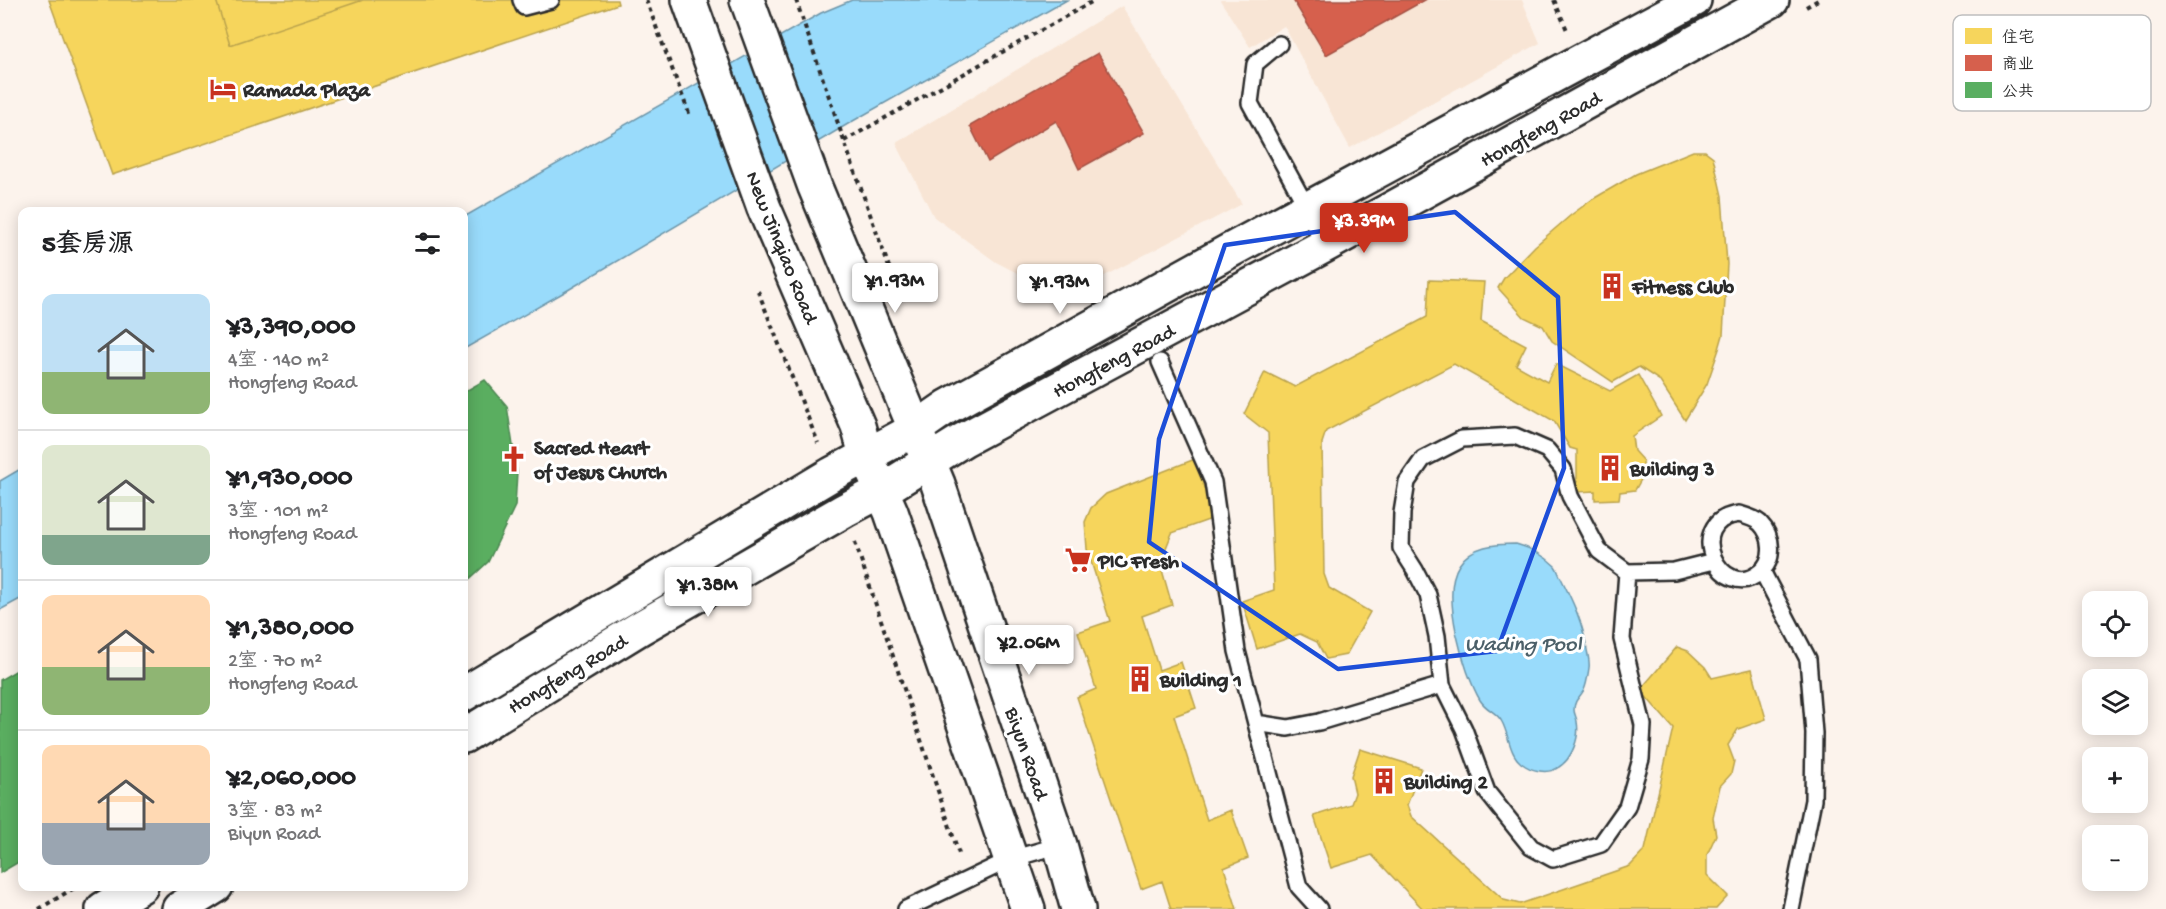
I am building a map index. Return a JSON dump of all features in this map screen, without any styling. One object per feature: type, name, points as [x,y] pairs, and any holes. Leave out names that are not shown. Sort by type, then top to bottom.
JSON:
[{"type":"street","points":[[747,0],[815,187],[928,462]]},
{"type":"street","name":"Hongfeng Road","points":[[468,692],[832,474],[914,430],[947,407],[1306,209],[1694,0]]},
{"type":"street","name":"Hongfeng Road","points":[[468,734],[640,628],[881,491],[963,440],[1324,246],[1772,0]]},
{"type":"street","name":"New Jinqiao Road","points":[[692,8],[764,208],[858,426],[866,455],[881,491]]},
{"type":"street","name":"Biyun Road","points":[[928,462],[942,496],[1060,845],[1078,909]]},
{"type":"street","points":[[881,491],[891,512],[1028,909]]},
{"type":"street","points":[[103,909],[133,891]]},
{"type":"street","points":[[179,909],[208,891]]},
{"type":"lane","points":[[522,0],[524,7],[551,0]]},
{"type":"lane","points":[[1279,44],[1255,64],[1250,104],[1324,246]]},
{"type":"lane","points":[[1160,362],[1213,482],[1237,651],[1299,887],[1319,909]]},
{"type":"lane","points":[[1627,572],[1622,639],[1643,725],[1641,759],[1626,807],[1601,844],[1553,860],[1531,847],[1487,792],[1464,729],[1442,685],[1437,636],[1428,595],[1401,548],[1402,513],[1407,482],[1422,459],[1462,439],[1515,436],[1547,450],[1563,469],[1570,496],[1599,551],[1627,572],[1674,571],[1714,561]]},
{"type":"lane","points":[[1739,514],[1759,522],[1770,541],[1769,562],[1762,571],[1753,577],[1735,578],[1727,576],[1714,561],[1710,552],[1711,532],[1718,522],[1729,515],[1739,514]]},
{"type":"lane","points":[[1762,571],[1808,659],[1814,722],[1813,800],[1791,909]]},
{"type":"lane","points":[[1256,723],[1288,728],[1318,722],[1442,685]]},
{"type":"lane","points":[[906,909],[1011,859],[1060,845]]},
{"type":"path","points":[[646,0],[657,29]]},
{"type":"path","points":[[796,0],[844,141],[1095,0]]},
{"type":"path","points":[[1554,0],[1568,33]]},
{"type":"path","points":[[756,285],[832,474]]},
{"type":"path","points":[[845,510],[967,880]]},
{"type":"path","points":[[39,909],[69,891]]},
{"type":"highlighted area","points":[[1455,212],[1558,297],[1564,468],[1497,651],[1338,669],[1149,542],[1159,439],[1225,245]]},
{"type":"shaded area","points":[[1220,0],[1522,0],[1540,43],[1350,148],[1284,26],[1250,47]]},
{"type":"shaded area","points":[[1122,6],[1242,204],[1089,284],[1033,281],[996,262],[934,217],[896,143]]},
{"type":"water","points":[[852,0],[1067,0],[853,121],[468,347],[468,215],[821,13]]},
{"type":"water","points":[[18,470],[18,600],[0,610],[0,481]]},
{"type":"water","name":"Wading Pool","points":[[1516,544],[1537,552],[1556,567],[1580,622],[1589,659],[1586,685],[1574,707],[1578,728],[1574,747],[1564,763],[1550,771],[1535,770],[1517,759],[1500,719],[1480,700],[1461,653],[1453,613],[1454,578],[1464,558],[1484,547]]},
{"type":"building: 住宅","name":"Ramada Plaza","points":[[49,0],[617,0],[618,4],[112,175]]},
{"type":"building: 住宅","points":[[216,0],[363,0],[230,45]]},
{"type":"building: 住宅","name":"Fitness Club","points":[[1693,151],[1705,151],[1713,157],[1722,196],[1727,264],[1723,335],[1707,384],[1685,420],[1659,380],[1639,367],[1613,382],[1552,341],[1543,326],[1524,317],[1498,288],[1504,278],[1535,246],[1593,199],[1636,174]]},
{"type":"building: 住宅","name":"Building 3","points":[[1429,280],[1484,282],[1481,321],[1526,345],[1516,365],[1547,382],[1556,364],[1610,391],[1638,375],[1661,416],[1632,436],[1634,451],[1643,461],[1643,476],[1635,490],[1620,492],[1619,499],[1595,500],[1595,491],[1577,492],[1577,450],[1570,448],[1554,421],[1454,364],[1326,431],[1322,443],[1324,574],[1329,588],[1370,612],[1346,655],[1326,659],[1317,642],[1300,634],[1257,649],[1242,601],[1274,590],[1268,433],[1244,414],[1265,372],[1295,387],[1427,317]]},
{"type":"building: 住宅","name":"Building 1","points":[[1195,459],[1214,518],[1172,533],[1160,563],[1172,605],[1142,616],[1159,670],[1181,662],[1196,708],[1174,716],[1207,820],[1231,810],[1248,858],[1224,868],[1237,909],[1171,909],[1162,881],[1141,889],[1077,697],[1096,689],[1078,632],[1110,621],[1087,549],[1085,522],[1091,508],[1106,494]]},
{"type":"building: 住宅","name":"Building 2","points":[[1677,647],[1688,651],[1705,667],[1712,678],[1752,669],[1766,719],[1738,729],[1728,745],[1734,761],[1731,774],[1720,786],[1713,818],[1716,835],[1707,855],[1707,875],[1728,896],[1716,909],[1423,909],[1372,855],[1331,868],[1314,816],[1351,804],[1355,793],[1351,776],[1360,749],[1421,768],[1407,805],[1411,816],[1504,900],[1520,904],[1630,866],[1645,850],[1673,728],[1640,690]]},
{"type":"building: 商业","points":[[1293,0],[1425,0],[1326,55]]},
{"type":"building: 商业","points":[[1098,53],[1144,133],[1079,169],[1056,121],[988,162],[970,126]]},
{"type":"building: 公共","points":[[485,380],[507,406],[517,472],[515,506],[488,562],[468,580],[468,390]]},
{"type":"building: 公共","points":[[18,669],[18,862],[0,873],[0,680]]},
{"type":"place","name":"Ramada Plaza","points":[[223,89]]},
{"type":"place","name":"Fitness Club","points":[[1612,286]]},
{"type":"place","name":"Sacred Heart of Jesus Church","points":[[514,459]]},
{"type":"place","name":"Building 3","points":[[1610,468]]},
{"type":"place","name":"PIC Fresh","points":[[1078,560]]},
{"type":"place","name":"Building 1","points":[[1140,679]]},
{"type":"place","name":"Building 2","points":[[1384,781]]}]
